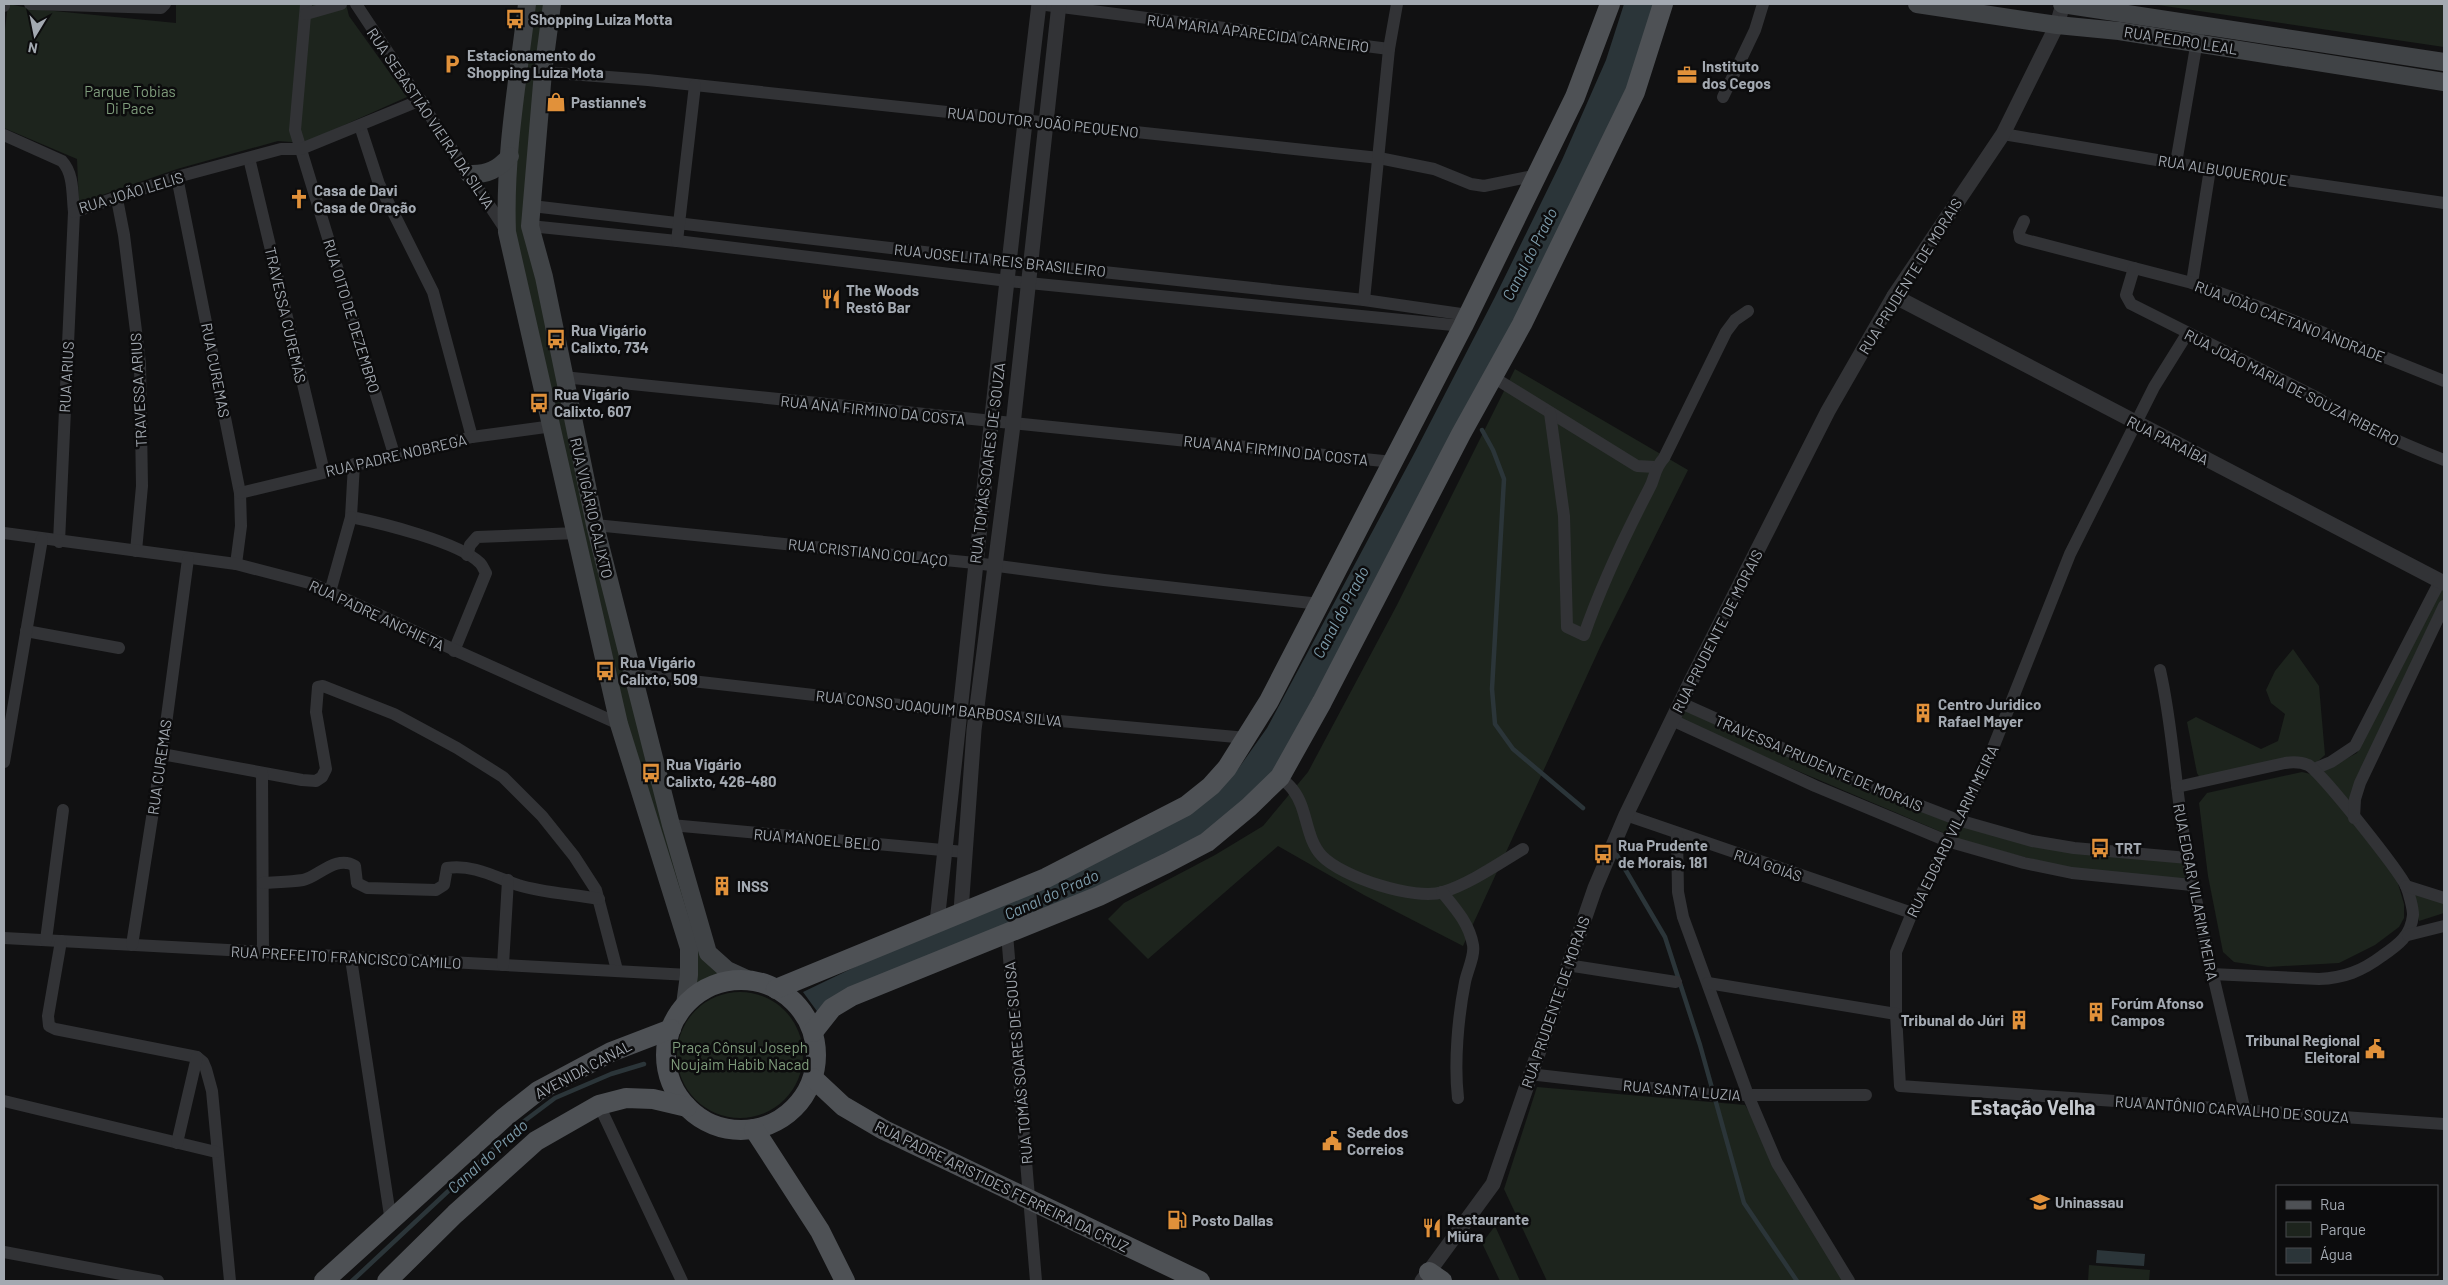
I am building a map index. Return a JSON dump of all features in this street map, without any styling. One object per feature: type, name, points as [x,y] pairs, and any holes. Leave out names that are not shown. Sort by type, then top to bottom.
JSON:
[{"type":"main road","name":"RUA VIGÁRIO CALIXTO","points":[[527,4],[510,156],[506,204],[507,232],[619,724],[689,948],[689,975],[685,1005]]},
{"type":"main road","name":"RUA VIGÁRIO CALIXTO","points":[[552,4],[543,72],[530,226],[544,277],[594,525],[671,825],[708,953],[727,970],[752,981]]},
{"type":"main road","points":[[776,989],[961,911],[1046,878],[1186,806],[1216,780],[1247,738],[1320,604],[1465,320],[1538,175],[1585,75],[1610,4]]},
{"type":"main road","points":[[813,1032],[832,1008],[852,996],[1099,896],[1207,842],[1249,807],[1280,777],[1322,702],[1461,434],[1522,324],[1635,92],[1663,4]]},
{"type":"main road","name":"RUA PEDRO LEAL","points":[[1917,4],[2057,25],[2119,30],[2444,82]]},
{"type":"main road","name":"RUA PEDRO LEAL","points":[[2062,4],[2444,62]]},
{"type":"main road","points":[[469,174],[478,174],[499,168],[510,156]]},
{"type":"main road","points":[[733,981],[752,981],[776,989],[792,1000],[804,1014],[813,1032],[816,1055],[813,1078],[806,1093],[790,1111],[770,1124],[754,1129],[730,1129],[707,1121],[687,1107],[675,1090],[668,1070],[666,1049],[671,1029],[685,1005],[699,993],[715,985],[733,981]]},
{"type":"main road","name":"AVENIDA CANAL","points":[[324,1281],[391,1222],[505,1116],[538,1091],[612,1052],[671,1029]]},
{"type":"main road","name":"RUA PADRE ARISTIDES FERREIRA DA CRUZ","points":[[813,1078],[843,1106],[884,1130],[1200,1281]]},
{"type":"main road","points":[[392,1280],[455,1214],[536,1141],[599,1105],[626,1098],[653,1099],[687,1107]]},
{"type":"main road","points":[[754,1129],[820,1231],[845,1281]]},
{"type":"street","points":[[32,4],[161,8],[165,4]]},
{"type":"street","points":[[306,9],[341,4]]},
{"type":"street","name":"RUA SEBASTIÃO VIEIRA DA SILVA","points":[[356,4],[507,232]]},
{"type":"street","name":"RUA MARIA APARECIDA CARNEIRO","points":[[1039,4],[1059,5],[1389,49]]},
{"type":"street","name":"RUA TOMÁS SOARES DE SOUZA","points":[[937,922],[961,712],[975,563],[1039,4]]},
{"type":"street","points":[[1364,300],[1389,49],[1397,4]]},
{"type":"street","points":[[1723,97],[1755,30],[1763,4]]},
{"type":"street","name":"RUA PRUDENTE DE MORAIS","points":[[1431,1278],[1493,1184],[1502,1165],[1529,1074],[1595,888],[1626,815],[1672,720],[1828,411],[1894,296],[2002,134],[2057,25],[2062,4]]},
{"type":"street","name":"RUA TOMÁS SOARES DE SOUZA","points":[[961,911],[964,852],[977,713],[1013,424],[1059,5]]},
{"type":"street","name":"RUA OITO DE DEZEMBRO","points":[[306,9],[295,130],[394,454]]},
{"type":"street","points":[[2176,163],[2200,24]]},
{"type":"street","name":"RUA DOUTOR JOÃO PEQUENO","points":[[543,72],[695,85],[1378,158],[1434,169],[1471,184],[1484,186],[1538,175]]},
{"type":"street","points":[[677,241],[695,85]]},
{"type":"street","name":"RUA JOÃO LELIS","points":[[4,135],[53,155],[68,168],[74,212],[117,199],[177,177],[281,149],[301,149],[421,100]]},
{"type":"street","points":[[360,126],[379,184],[432,292],[472,437]]},
{"type":"street","name":"RUA ALBUQUERQUE","points":[[2002,134],[2210,170],[2444,203]]},
{"type":"street","name":"TRAVESSA CUREMAS","points":[[249,158],[324,472]]},
{"type":"street","points":[[2192,283],[2210,170]]},
{"type":"street","name":"RUA CUREMAS","points":[[177,177],[240,493],[241,526],[236,564]]},
{"type":"street","name":"TRAVESSA ARIUS","points":[[117,199],[124,235],[140,363],[142,486],[136,552]]},
{"type":"street","name":"RUA JOSELITA REIS BRASILEIRO","points":[[532,206],[1010,262],[1364,300],[1465,320]]},
{"type":"street","name":"RUA ARIUS","points":[[59,542],[74,212]]},
{"type":"street","name":"RUA JOÃO CAETANO ANDRADE","points":[[2024,221],[2019,232],[2020,238],[2192,283],[2262,308],[2444,381]]},
{"type":"street","name":"RUA JOSELITA REIS BRASILEIRO","points":[[530,226],[677,241],[1008,281],[1465,320]]},
{"type":"street","name":"RUA JOÃO MARIA DE SOUZA RIBEIRO","points":[[2134,268],[2126,298],[2131,304],[2187,334],[2316,397],[2344,414],[2414,448],[2444,460]]},
{"type":"street","name":"RUA PARAÍBA","points":[[1894,296],[2136,424],[2442,582]]},
{"type":"street","points":[[1550,413],[1564,516],[1567,626],[1584,635],[1611,564],[1651,486],[1655,467],[1664,458],[1726,332],[1734,320],[1748,311]]},
{"type":"street","name":"RUA EDGARD VILARIM MEIRA","points":[[1900,1086],[1896,1014],[1896,952],[1912,913],[2002,728],[2070,554],[2154,387],[2187,334]]},
{"type":"street","name":"RUA ANA FIRMINO DA COSTA","points":[[563,377],[1392,462]]},
{"type":"street","points":[[1493,377],[1637,466],[1655,467]]},
{"type":"street","name":"RUA PADRE NOBREGA","points":[[240,493],[394,454],[472,437],[552,426]]},
{"type":"street","points":[[330,592],[351,517],[354,464]]},
{"type":"street","points":[[351,517],[393,526],[467,555],[481,564],[486,573],[454,650]]},
{"type":"street","name":"RUA CRISTIANO COLAÇO","points":[[594,525],[975,563],[995,567],[1320,604]]},
{"type":"street","name":"RUA PADRE ANCHIETA","points":[[4,533],[59,542],[236,564],[313,584],[619,724]]},
{"type":"street","points":[[467,555],[470,545],[477,537],[577,533]]},
{"type":"street","points":[[4,762],[42,539]]},
{"type":"street","name":"RUA CUREMAS","points":[[132,945],[162,754],[188,559]]},
{"type":"street","points":[[2314,769],[2330,762],[2356,746],[2442,582]]},
{"type":"street","points":[[2354,818],[2355,799],[2360,783],[2444,606]]},
{"type":"street","points":[[26,631],[119,648]]},
{"type":"street","name":"RUA EDGAR VILARIM MEIRA","points":[[2160,670],[2168,706],[2192,885],[2211,974],[2246,1111]]},
{"type":"street","name":"RUA CONSO JOAQUIM BARBOSA SILVA","points":[[631,674],[961,712],[1247,738]]},
{"type":"street","points":[[162,754],[302,780],[316,780],[322,778],[326,768],[316,712],[316,693],[318,687],[323,686],[394,714],[457,748],[503,777],[542,816],[574,856],[596,890],[617,970]]},
{"type":"street","name":"TRAVESSA PRUDENTE DE MORAIS","points":[[1681,703],[1822,767],[1958,820],[2032,841],[2066,847],[2188,858]]},
{"type":"street","name":"TRAVESSA PRUDENTE DE MORAIS","points":[[1672,720],[1815,786],[1947,841],[2024,864],[2072,872],[2192,885]]},
{"type":"street","points":[[2178,787],[2293,762],[2308,765],[2314,769],[2354,818],[2406,886],[2413,914],[2408,935]]},
{"type":"street","points":[[262,773],[264,953]]},
{"type":"street","points":[[1280,777],[1294,790],[1310,835],[1322,856],[1339,869],[1371,882],[1400,890],[1427,894],[1442,892],[1462,884],[1524,849]]},
{"type":"street","points":[[46,940],[63,810]]},
{"type":"street","name":"RUA GOIÁS","points":[[1626,815],[1912,913]]},
{"type":"street","name":"RUA MANOEL BELO","points":[[671,825],[964,852]]},
{"type":"street","points":[[1678,834],[1678,892],[1683,917],[1748,1095],[1777,1163],[1849,1281]]},
{"type":"street","points":[[263,883],[305,880],[330,865],[351,864],[354,866],[357,883],[367,888],[436,890],[444,885],[447,868],[456,867],[477,870],[518,885],[598,899]]},
{"type":"street","points":[[503,965],[508,880]]},
{"type":"street","points":[[2406,886],[2444,898]]},
{"type":"street","points":[[1442,892],[1465,920],[1473,946],[1464,983],[1456,1079],[1458,1098]]},
{"type":"street","points":[[2211,974],[2335,978],[2353,974],[2367,967],[2408,935],[2444,926]]},
{"type":"street","name":"RUA TOMÁS SOARES DE SOUSA","points":[[1007,934],[1036,1281]]},
{"type":"street","name":"RUA PREFEITO FRANCISCO CAMILO","points":[[4,938],[689,975]]},
{"type":"street","points":[[61,941],[48,1016],[49,1026],[55,1029],[197,1057],[203,1062],[212,1091],[216,1152],[230,1281]]},
{"type":"street","points":[[351,958],[391,1222]]},
{"type":"street","points":[[1567,965],[1676,982]]},
{"type":"street","points":[[1708,983],[1896,1014]]},
{"type":"street","points":[[177,1143],[197,1057]]},
{"type":"street","name":"RUA SANTA LUZIA","points":[[1529,1074],[1713,1096],[1866,1095]]},
{"type":"street","name":"RUA ANTÔNIO CARVALHO DE SOUZA","points":[[1900,1086],[2444,1124]]},
{"type":"street","points":[[4,1101],[216,1152]]},
{"type":"street","points":[[599,1105],[682,1281]]},
{"type":"street","points":[[4,1252],[158,1281]]},
{"type":"green space","name":"Parque Tobias Di Pace","points":[[8,4],[34,9],[176,23],[176,4],[346,4],[349,16],[407,97],[304,143],[278,141],[177,169],[79,203],[77,159],[4,128],[4,38]]},
{"type":"green space","points":[[531,4],[550,4],[527,230],[705,954],[738,977],[710,984],[689,998],[692,976],[623,724],[509,210]]},
{"type":"green space","points":[[2151,4],[2444,4],[2444,47]]},
{"type":"green space","points":[[1515,369],[1688,470],[1601,645],[1463,946],[1364,895],[1278,846],[1148,959],[1108,919],[1124,903],[1215,855],[1263,826],[1308,772],[1397,605]]},
{"type":"green space","points":[[2442,585],[2444,588],[2444,599],[2361,770],[2349,807],[2323,771],[2357,753]]},
{"type":"green space","points":[[2293,649],[2319,686],[2325,755],[2317,762],[2200,778],[2197,773],[2187,722],[2196,717],[2261,749],[2278,741],[2285,714],[2271,703],[2266,690],[2275,671]]},
{"type":"green space","points":[[1684,708],[1952,824],[1946,834],[1678,720]]},
{"type":"green space","points":[[2302,772],[2315,775],[2396,877],[2404,904],[2404,918],[2399,927],[2375,945],[2339,963],[2268,967],[2234,962],[2223,952],[2208,876],[2199,803],[2207,793]]},
{"type":"green space","points":[[1959,825],[2184,861],[2188,881],[2063,867],[1951,838]]},
{"type":"green space","points":[[2410,885],[2444,894],[2444,913],[2419,921]]},
{"type":"green space","name":"Praça Cônsul Joseph Noujaim Habib Nacad","points":[[740,992],[764,997],[785,1010],[798,1031],[803,1055],[798,1079],[785,1100],[764,1113],[740,1118],[716,1113],[695,1100],[682,1079],[677,1055],[682,1031],[695,1010],[716,997]]},
{"type":"green space","points":[[1537,1087],[1745,1105],[1852,1281],[1547,1281],[1504,1189]]},
{"type":"green space","points":[[1495,1226],[1520,1281],[1500,1281],[1482,1243]]},
{"type":"green space","points":[[2089,1265],[2150,1270],[2149,1281],[2088,1281]]},
{"type":"water","points":[[1624,4],[1657,4],[1637,66],[1500,353],[1270,778],[1218,825],[1136,871],[819,1014],[803,992],[1200,801],[1238,769],[1267,728],[1415,452],[1495,297],[1562,160],[1606,60]]},
{"type":"water","points":[[2097,1250],[2145,1254],[2144,1266],[2096,1263]]},
{"type":"waterway","points":[[1482,430],[1493,450],[1504,479],[1492,689],[1495,724],[1513,749],[1583,808]]},
{"type":"waterway","points":[[1615,852],[1665,937],[1700,1045],[1744,1203],[1797,1281]]},
{"type":"waterway","name":"Canal do Prado","points":[[352,1281],[519,1125],[555,1098],[611,1074],[644,1064]]},
{"type":"place","name":"Shopping Luiza Motta","points":[[515,19]]},
{"type":"place","name":"Estacionamento do Shopping Luiza Mota","points":[[452,64]]},
{"type":"place","name":"Instituto dos Cegos","points":[[1687,75]]},
{"type":"place","name":"Pastianne's","points":[[556,102]]},
{"type":"place","name":"Casa de Davi Casa de Oração","points":[[299,199]]},
{"type":"place","name":"The Woods Restô Bar","points":[[831,299]]},
{"type":"place","name":"Rua Vigário Calixto, 734","points":[[556,339]]},
{"type":"place","name":"Rua Vigário Calixto, 607","points":[[539,403]]},
{"type":"place","name":"Rua Vigário Calixto, 509","points":[[605,671]]},
{"type":"place","name":"Centro Juridico Rafael Mayer","points":[[1923,713]]},
{"type":"place","name":"Rua Vigário Calixto, 426-480","points":[[651,773]]},
{"type":"place","name":"TRT","points":[[2100,848]]},
{"type":"place","name":"Rua Prudente de Morais, 181","points":[[1603,854]]},
{"type":"place","name":"INSS","points":[[722,886]]},
{"type":"place","name":"Forúm Afonso Campos","points":[[2096,1012]]},
{"type":"place","name":"Tribunal do Júri","points":[[2019,1020]]},
{"type":"place","name":"Tribunal Regional Eleitoral","points":[[2375,1049]]},
{"type":"place","name":"Sede dos Correios","points":[[1332,1141]]},
{"type":"place","name":"Uninassau","points":[[2040,1202]]},
{"type":"place","name":"Posto Dallas","points":[[1177,1220]]},
{"type":"place","name":"Restaurante Miúra","points":[[1432,1228]]},
{"type":"district","name":"Estação Velha","points":[[2033,1107]]}]
